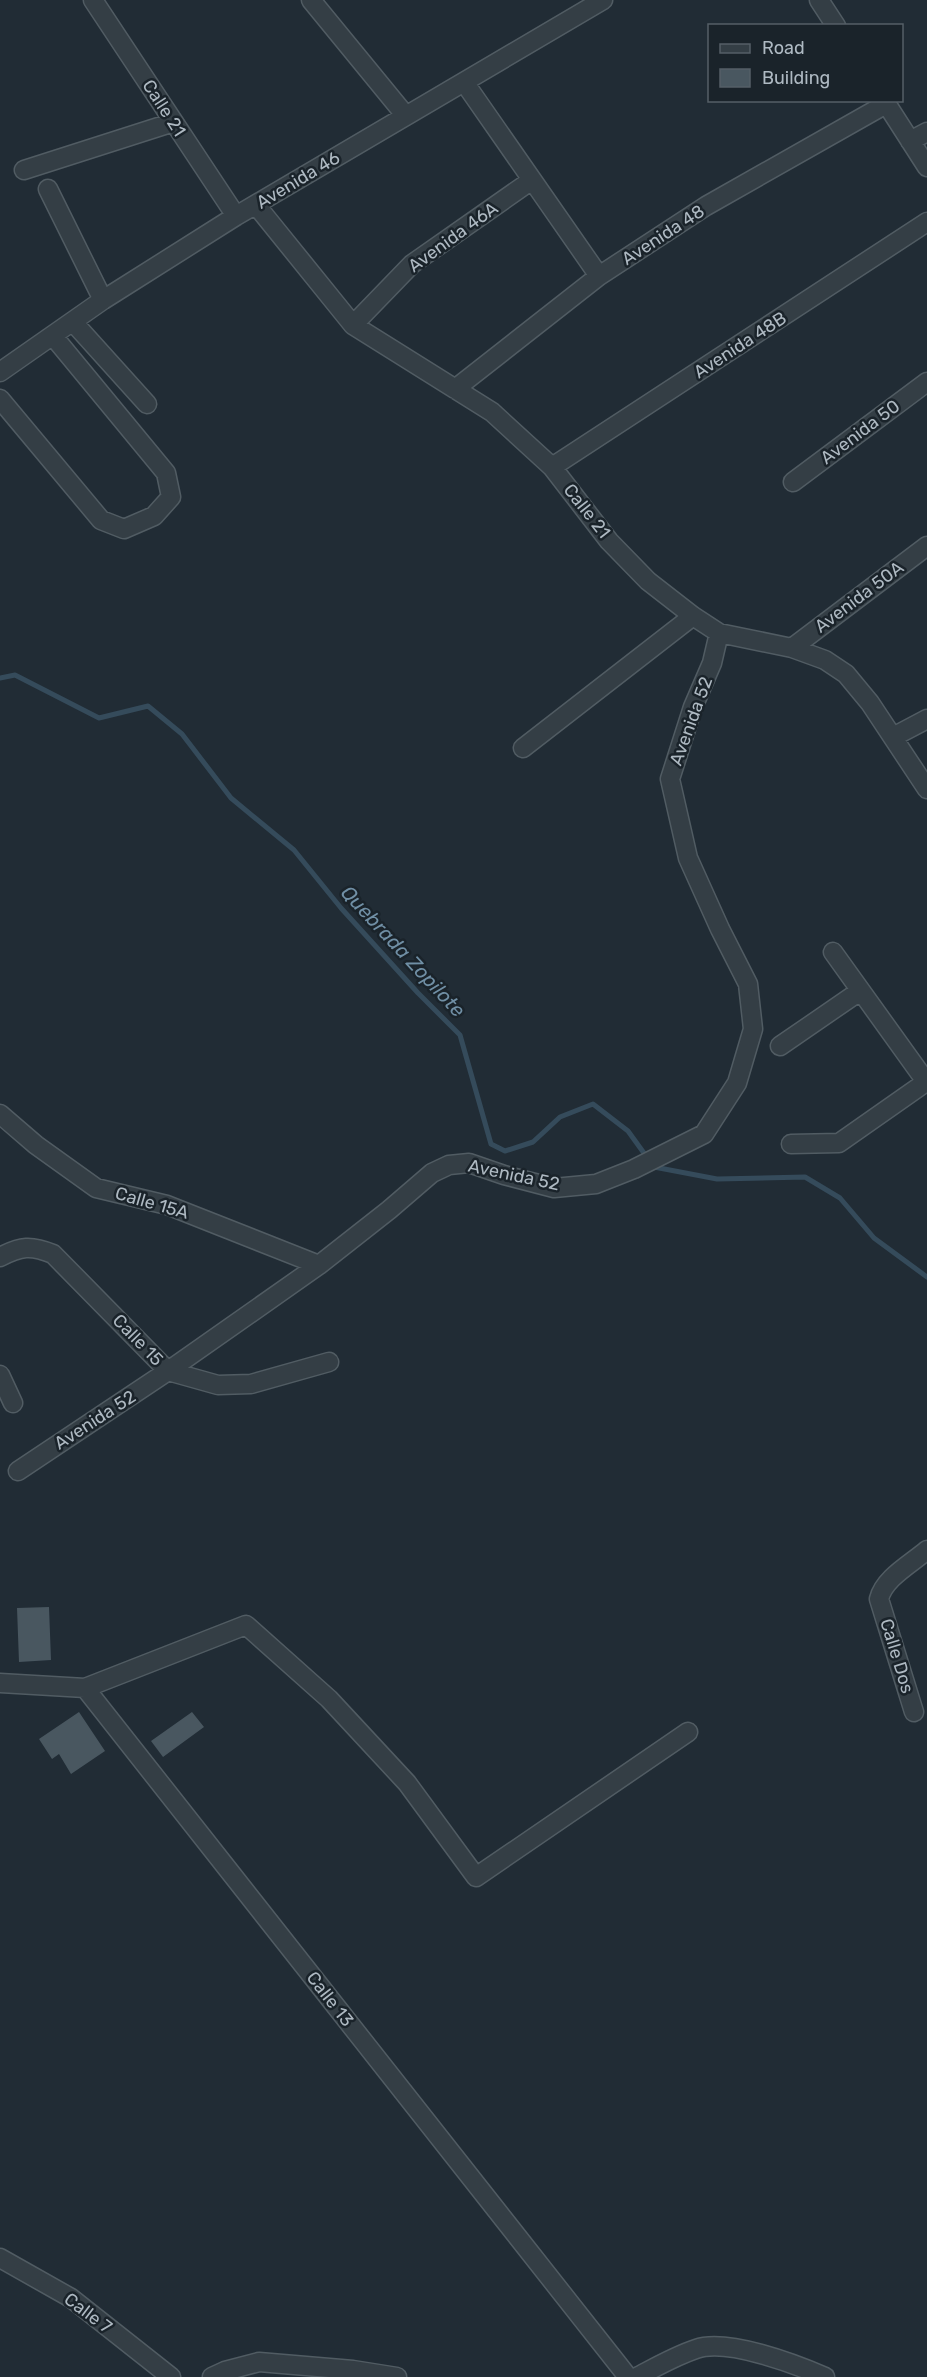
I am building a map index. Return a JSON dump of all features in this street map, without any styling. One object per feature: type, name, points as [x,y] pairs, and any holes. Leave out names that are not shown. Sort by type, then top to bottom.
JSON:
[{"type":"street","name":"Calle 21","points":[[93,0],[236,216]]},
{"type":"street","points":[[311,0],[406,116]]},
{"type":"street","name":"Avenida 46","points":[[0,372],[103,300],[236,216],[603,0]]},
{"type":"street","points":[[819,0],[835,24]]},
{"type":"street","points":[[464,82],[599,276]]},
{"type":"street","points":[[885,102],[927,167]]},
{"type":"street","name":"Avenida 48","points":[[455,389],[599,276],[706,206],[885,102]]},
{"type":"street","points":[[24,170],[174,122]]},
{"type":"street","points":[[910,141],[927,132]]},
{"type":"street","name":"Avenida 46A","points":[[353,326],[412,264],[532,180]]},
{"type":"street","points":[[48,189],[103,300]]},
{"type":"street","name":"Calle 21","points":[[256,205],[353,326],[492,412],[552,467],[609,541],[648,581],[719,633],[792,648],[825,660],[846,674],[870,703],[927,789]]},
{"type":"street","name":"Avenida 48B","points":[[552,467],[927,222]]},
{"type":"street","points":[[73,322],[147,404]]},
{"type":"street","points":[[0,399],[101,520],[124,529],[154,516],[171,497],[166,474],[53,336]]},
{"type":"street","name":"Avenida 50","points":[[793,482],[927,382]]},
{"type":"street","name":"Avenida 50A","points":[[792,648],[927,546]]},
{"type":"street","points":[[523,748],[693,616]]},
{"type":"street","name":"Avenida 52","points":[[18,1471],[168,1371],[319,1265],[432,1173],[449,1165],[469,1163],[554,1188],[596,1184],[634,1169],[704,1134],[737,1083],[753,1029],[748,984],[688,858],[670,779],[693,707],[712,663],[719,633]]},
{"type":"street","points":[[893,737],[927,719]]},
{"type":"street","points":[[790,1144],[839,1143],[926,1082],[833,952]]},
{"type":"street","points":[[780,1046],[861,991]]},
{"type":"street","name":"Calle 15A","points":[[0,1114],[36,1145],[96,1188],[167,1205],[319,1265]]},
{"type":"street","name":"Calle 15","points":[[0,1257],[17,1248],[37,1248],[53,1254],[168,1371],[218,1385],[251,1384],[329,1362]]},
{"type":"street","points":[[0,1376],[13,1403]]},
{"type":"street","name":"Calle Dos","points":[[914,1712],[879,1599],[881,1590],[887,1583],[927,1550]]},
{"type":"street","points":[[0,1683],[85,1688],[246,1625],[329,1699],[407,1784],[476,1877],[688,1732]]},
{"type":"street","name":"Calle 13","points":[[85,1688],[628,2377]]},
{"type":"street","name":"Calle 7","points":[[0,2258],[71,2298],[171,2377]]},
{"type":"street","points":[[637,2377],[697,2348],[717,2346],[775,2358],[825,2377]]},
{"type":"street","points":[[212,2377],[259,2362],[353,2370],[397,2377]]},
{"type":"building","points":[[49,1607],[51,1660],[19,1662],[17,1608]]},
{"type":"building","points":[[79,1712],[105,1751],[71,1774],[59,1754],[52,1759],[39,1739]]},
{"type":"building","points":[[192,1712],[204,1727],[163,1757],[151,1741]]},
{"type":"waterway","name":"Quebrada Zopilote","points":[[0,678],[15,675],[99,718],[148,706],[182,734],[231,798],[294,850],[341,908],[418,993],[460,1035],[491,1144],[505,1151],[533,1142],[560,1117],[593,1104],[628,1131],[654,1167],[717,1179],[805,1177],[840,1198],[874,1238],[927,1277]]}]
